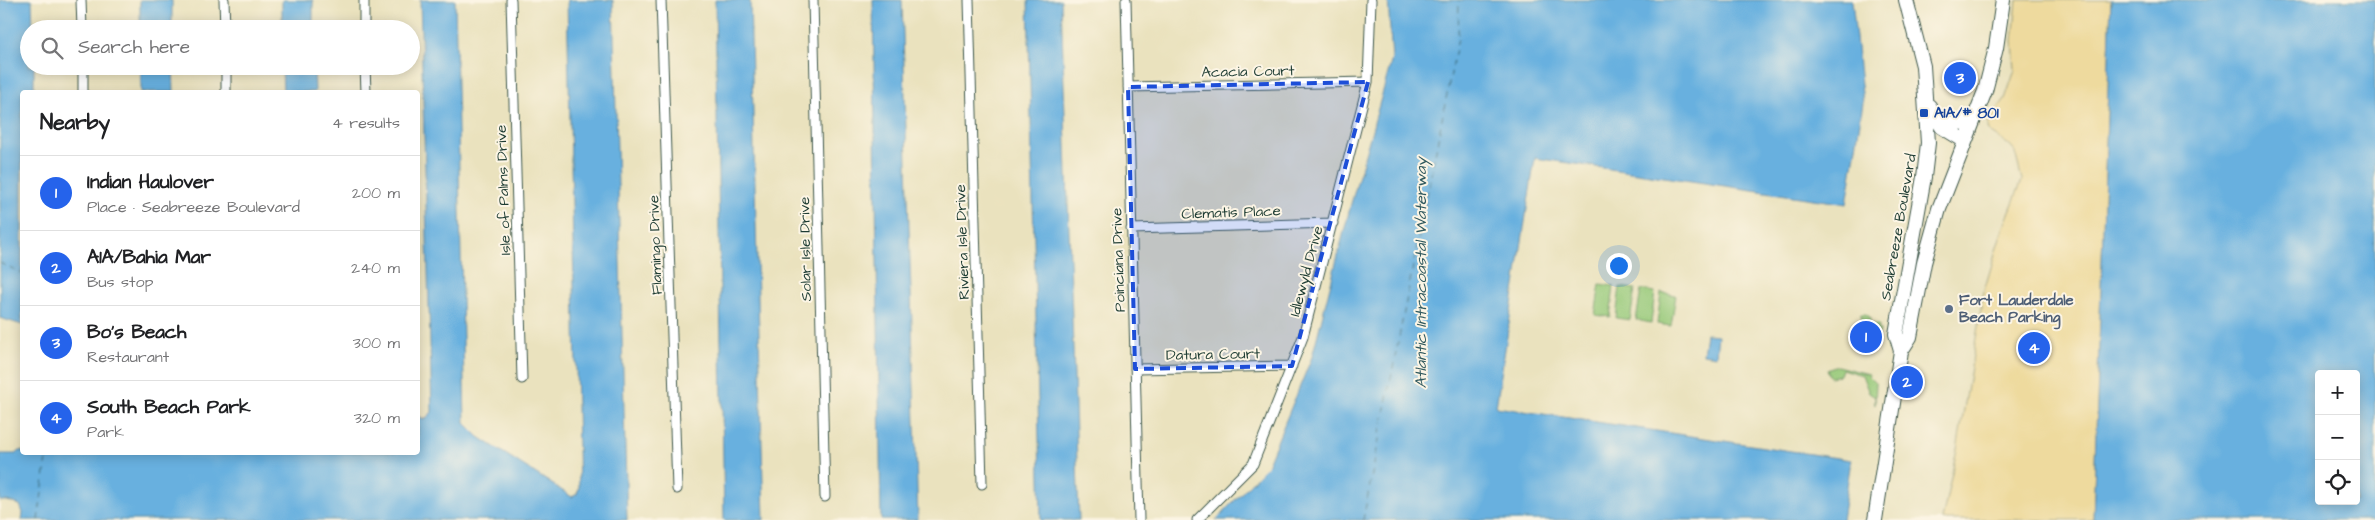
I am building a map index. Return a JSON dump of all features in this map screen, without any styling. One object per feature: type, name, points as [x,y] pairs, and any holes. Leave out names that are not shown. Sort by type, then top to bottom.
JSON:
[{"type":"main road","name":"Seabreeze Boulevard","points":[[1875,520],[1901,352],[1896,334],[1924,177],[1928,143],[1930,107],[1921,54],[1906,0]]},
{"type":"main road","points":[[1901,352],[1910,337],[1924,263],[1939,209],[1977,114],[1994,60],[2003,0]]},
{"type":"main road","points":[[1930,107],[1942,120],[1956,124],[1966,122],[1977,114]]},
{"type":"main road","points":[[1930,107],[1946,131],[1965,141]]},
{"type":"street","points":[[81,0],[82,20]]},
{"type":"street","points":[[224,0],[225,20]]},
{"type":"street","points":[[364,0],[364,20]]},
{"type":"street","name":"Isle of Palms Drive","points":[[511,0],[522,379]]},
{"type":"street","name":"Flamingo Drive","points":[[661,0],[677,489]]},
{"type":"street","name":"Solar Isle Drive","points":[[813,0],[825,497]]},
{"type":"street","name":"Riviera Isle Drive","points":[[969,0],[982,484]]},
{"type":"street","name":"Poinciana Drive","points":[[1126,0],[1139,520]]},
{"type":"street","name":"Idlewyld Drive","points":[[1197,520],[1253,464],[1303,337],[1368,82],[1371,0]]},
{"type":"street","points":[[83,75],[83,90]]},
{"type":"street","points":[[226,75],[226,90]]},
{"type":"street","points":[[365,75],[366,90]]},
{"type":"street","name":"Acacia Court","points":[[1128,88],[1368,82]]},
{"type":"street","name":"Clematis Place","points":[[1131,228],[1333,223]]},
{"type":"street","name":"Datura Court","points":[[1135,370],[1292,366]]},
{"type":"highlighted area","points":[[1368,82],[1292,366],[1135,369],[1128,87]]},
{"type":"green space","points":[[1600,284],[1614,286],[1610,317],[1595,315]]},
{"type":"green space","points":[[1620,287],[1635,289],[1630,320],[1616,318]]},
{"type":"green space","points":[[1641,290],[1655,292],[1651,323],[1636,320]]},
{"type":"green space","points":[[1661,293],[1676,295],[1671,326],[1657,324]]},
{"type":"green space","points":[[1861,314],[1866,314],[1870,319],[1870,323],[1879,325],[1878,330],[1881,330],[1875,340],[1869,342],[1859,341]]},
{"type":"green space","points":[[1837,366],[1869,374],[1876,383],[1875,405],[1875,397],[1869,393],[1862,375],[1842,369],[1840,375],[1830,377],[1827,370]]},
{"type":"sand","points":[[2017,0],[2111,0],[2093,520],[1942,520],[1958,444],[1984,291],[2001,234],[2022,180],[2015,152],[2009,145],[1991,133],[1988,128],[1989,120],[2005,99],[2015,70],[2013,41]]},
{"type":"water","points":[[0,0],[32,0],[33,20],[20,20],[20,75],[34,75],[34,90],[20,90],[20,324],[0,318]]},
{"type":"water","points":[[140,0],[172,0],[172,20],[140,20]]},
{"type":"water","points":[[282,0],[313,0],[313,20],[282,20]]},
{"type":"water","points":[[420,0],[455,0],[465,423],[479,437],[572,497],[577,494],[579,488],[567,0],[613,0],[627,520],[22,520],[23,513],[20,505],[0,501],[0,454],[15,454],[20,451],[20,455],[420,455],[420,417],[424,420],[432,412]]},
{"type":"water","points":[[715,0],[750,0],[764,520],[724,520]]},
{"type":"water","points":[[873,0],[902,0],[918,520],[881,520]]},
{"type":"water","points":[[1028,0],[1061,0],[1079,520],[1041,520]]},
{"type":"water","name":"Atlantic Intracoastal Waterway","points":[[1388,0],[1852,0],[1863,103],[1847,204],[1535,158],[1496,407],[1851,460],[1842,520],[1216,520],[1267,466],[1312,357],[1351,204],[1392,59]]},
{"type":"water","points":[[2111,0],[2375,0],[2375,520],[2093,520]]},
{"type":"water","points":[[141,75],[173,75],[174,90],[141,90]]},
{"type":"water","points":[[282,75],[314,75],[315,90],[283,90]]},
{"type":"water","points":[[1706,334],[1718,335],[1716,356],[1703,354]]},
{"type":"ferry route","points":[[1363,520],[1458,38],[1459,0]]},
{"type":"ferry route","points":[[0,263],[20,272]]},
{"type":"ferry route","points":[[38,520],[48,455]]},
{"type":"place","name":"Bo's Beach","points":[[1960,78]]},
{"type":"place","name":"A1A/# 801","points":[[1924,113]]},
{"type":"place","name":"Fort Lauderdale Beach Parking","points":[[1949,309]]},
{"type":"place","name":"Indian Haulover","points":[[1866,337]]},
{"type":"place","name":"South Beach Park","points":[[2034,348]]},
{"type":"place","name":"A1A/Bahia Mar","points":[[1907,382]]}]
